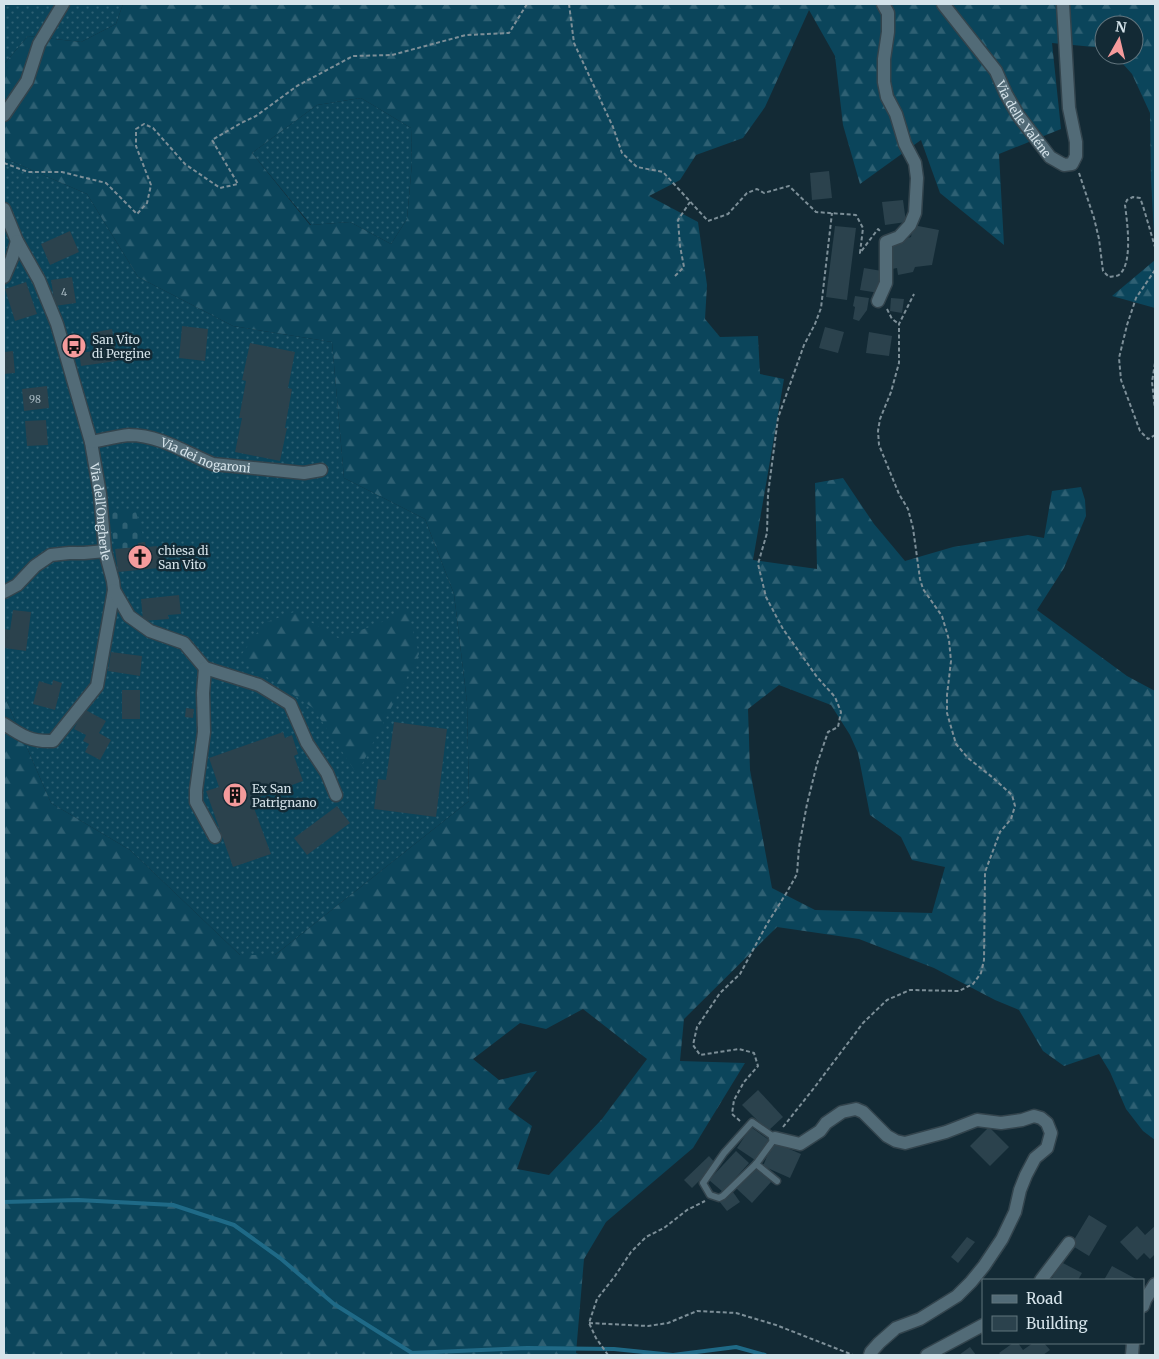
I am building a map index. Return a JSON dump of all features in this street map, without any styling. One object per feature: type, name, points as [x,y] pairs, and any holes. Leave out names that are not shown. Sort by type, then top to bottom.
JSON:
[{"type":"street","points":[[4,115],[27,81],[39,44],[63,4]]},
{"type":"street","points":[[878,301],[886,283],[886,242],[899,237],[910,225],[915,213],[917,178],[915,163],[905,144],[896,114],[887,97],[884,82],[888,13],[883,4]]},
{"type":"street","name":"Via delle Valéne","points":[[942,4],[996,71],[1018,115],[1050,157],[1064,165],[1072,164]]},
{"type":"street","points":[[1063,4],[1069,108],[1076,142],[1076,156],[1072,164]]},
{"type":"street","name":"Via dell'Ongherle","points":[[4,209],[17,241],[39,280],[57,324],[91,442],[100,494],[105,551],[114,590],[98,686],[54,741],[39,742],[22,735],[4,724]]},
{"type":"street","points":[[4,277],[17,241]]},
{"type":"street","name":"Via dei nogaroni","points":[[91,442],[129,435],[152,438],[176,446],[213,464],[304,473],[321,470]]},
{"type":"street","points":[[4,592],[16,585],[51,555],[69,552],[84,554],[105,551]]},
{"type":"street","points":[[114,590],[129,616],[150,631],[184,643],[206,668],[259,685],[290,704],[307,743],[327,773],[336,795]]},
{"type":"street","points":[[206,668],[203,693],[204,732],[196,802],[215,837]]},
{"type":"street","points":[[775,1138],[800,1144],[820,1131],[826,1123],[842,1112],[856,1109],[863,1112],[887,1136],[905,1144],[946,1132],[977,1120],[1001,1123],[1034,1116],[1041,1118],[1047,1123],[1052,1133],[1047,1148],[1035,1158],[1026,1175],[1015,1212],[1002,1239],[971,1282],[957,1296],[920,1319],[896,1328],[879,1343],[870,1355]]},
{"type":"street","points":[[1042,1279],[1069,1242]]},
{"type":"street","points":[[1144,1303],[1155,1284]]},
{"type":"street","points":[[927,1355],[982,1326]]},
{"type":"lane","points":[[752,1122],[775,1138],[756,1164],[723,1196],[719,1198],[710,1194],[703,1183],[724,1154],[752,1122]]},
{"type":"lane","points":[[756,1164],[777,1181]]},
{"type":"path","points":[[4,163],[28,172],[62,172],[106,183],[137,214],[147,203],[151,185],[136,146],[136,128],[144,124],[153,128],[184,164],[220,188],[238,184],[212,140],[241,122],[256,116],[298,86],[353,56],[392,55],[466,35],[509,34],[528,4]]},
{"type":"path","points":[[569,4],[574,43],[613,127],[622,153],[637,167],[664,172],[708,221],[728,214],[747,193],[757,189],[764,193],[789,186],[816,212],[856,215],[864,228],[860,253],[878,229],[888,238],[886,242]]},
{"type":"path","points":[[1072,164],[1080,175],[1094,218],[1103,270],[1108,277],[1117,276],[1121,273],[1126,261],[1128,238],[1126,200],[1133,197],[1140,198],[1155,247]]},
{"type":"path","points":[[675,276],[684,267],[678,220],[690,202]]},
{"type":"path","points":[[747,1128],[732,1114],[734,1100],[744,1082],[758,1066],[754,1053],[739,1049],[700,1055],[693,1045],[697,1027],[720,993],[740,974],[797,874],[798,847],[817,764],[828,732],[838,727],[842,712],[835,697],[817,677],[783,629],[766,597],[758,564],[766,533],[768,494],[778,418],[804,345],[821,308],[832,213]]},
{"type":"path","points":[[1155,270],[1136,298],[1119,358],[1121,380],[1140,431],[1148,440],[1155,435]]},
{"type":"path","points":[[775,1138],[863,1023],[887,1000],[910,990],[959,991],[973,984],[980,973],[984,960],[985,872],[1000,832],[1011,819],[1015,806],[1012,795],[968,758],[956,744],[946,713],[951,661],[949,640],[942,616],[923,589],[908,509],[899,494],[879,445],[878,431],[880,419],[891,392],[899,363],[899,324],[914,294]]},
{"type":"path","points":[[1155,363],[1152,382],[1155,409]]},
{"type":"path","points":[[608,1355],[596,1338],[589,1323],[597,1299],[636,1247],[646,1237],[664,1228],[687,1210],[713,1196]]},
{"type":"path","points":[[589,1323],[648,1326],[668,1323],[697,1311],[736,1313],[776,1325],[853,1355]]},
{"type":"green space","points":[[4,4],[123,4],[116,24],[81,42],[28,36],[4,64]]},
{"type":"green space","points":[[123,4],[1155,4],[1155,253],[1150,113],[1132,74],[1124,65],[1144,65],[1144,15],[1094,15],[1094,47],[1052,43],[1061,129],[999,154],[1004,245],[940,193],[921,140],[860,184],[843,125],[835,56],[809,10],[765,107],[743,138],[696,155],[680,180],[649,196],[698,222],[707,285],[705,319],[720,337],[758,336],[760,374],[784,379],[753,560],[817,569],[815,483],[843,478],[874,524],[905,561],[953,547],[1028,535],[1044,538],[1052,491],[1081,487],[1085,500],[1086,516],[1064,568],[1037,610],[1127,676],[1155,691],[1155,1140],[1143,1131],[1126,1109],[1110,1072],[1099,1054],[1064,1066],[1043,1051],[1019,1010],[995,1000],[934,968],[859,939],[777,927],[684,1019],[680,1061],[745,1063],[693,1148],[606,1222],[584,1259],[576,1353],[581,1355],[4,1355],[4,695],[51,803],[130,850],[240,955],[275,955],[469,801],[467,702],[454,594],[425,519],[344,478],[332,342],[233,326],[138,277],[87,194],[4,158],[4,64],[28,36],[81,42],[116,24]],"holes":[[[361,98],[411,128],[412,163],[407,219],[391,244],[350,222],[310,225],[252,153],[317,105]],[[779,685],[831,705],[850,735],[858,753],[870,815],[901,837],[912,860],[945,867],[932,913],[815,910],[772,888],[750,770],[748,709]],[[583,1009],[647,1059],[602,1119],[549,1175],[517,1169],[532,1126],[508,1109],[537,1071],[499,1080],[473,1059],[520,1023],[546,1029]]]},
{"type":"green space","points":[[361,98],[411,128],[412,163],[407,219],[391,244],[350,222],[311,225],[252,153],[317,105]]},
{"type":"green space","points":[[4,158],[87,194],[138,277],[233,326],[332,342],[344,478],[425,519],[454,594],[467,702],[469,801],[275,955],[240,955],[130,850],[51,803],[4,695]]},
{"type":"green space","points":[[1155,260],[1155,308],[1112,296]]},
{"type":"green space","points":[[135,509],[145,542],[138,543],[138,547],[115,549],[108,511]]},
{"type":"green space","points":[[407,608],[419,654],[357,774],[313,708],[239,658],[264,623],[294,612],[338,638],[378,624]]},
{"type":"building","points":[[829,171],[832,198],[812,200],[810,173]]},
{"type":"building","points":[[903,200],[906,222],[885,225],[882,202]]},
{"type":"building","points":[[913,225],[939,230],[932,265],[915,267],[913,272],[898,275],[897,268],[892,269],[891,243],[911,237]]},
{"type":"building","points":[[835,226],[856,228],[847,300],[826,297]]},
{"type":"building","points":[[70,231],[79,252],[50,265],[41,244]]},
{"type":"building","points":[[864,268],[882,271],[879,293],[860,290]]},
{"type":"building","points":[[72,277],[76,303],[55,306],[51,280]]},
{"type":"building","points":[[26,282],[37,314],[15,321],[5,289]]},
{"type":"building","points":[[855,296],[869,298],[867,310],[859,321],[853,319]]},
{"type":"building","points":[[891,298],[904,299],[902,313],[890,311]]},
{"type":"building","points":[[182,326],[208,329],[205,361],[179,358]]},
{"type":"building","points":[[825,327],[844,332],[838,353],[819,348]]},
{"type":"building","points":[[112,329],[117,361],[81,366],[79,353],[94,351],[91,333]]},
{"type":"building","points":[[869,332],[892,336],[889,356],[866,353]]},
{"type":"building","points":[[250,343],[295,352],[288,388],[292,389],[285,428],[287,428],[280,461],[235,452],[242,418],[239,418],[246,381],[242,380]]},
{"type":"building","points":[[13,351],[15,373],[4,374],[4,352]]},
{"type":"building","points":[[47,386],[49,408],[24,411],[22,389]]},
{"type":"building","points":[[46,420],[48,445],[27,446],[25,421]]},
{"type":"building","name":"chiesa di San Vito","points":[[145,542],[146,547],[157,546],[157,550],[161,549],[163,552],[164,559],[158,563],[159,568],[118,572],[115,549],[138,547],[138,543]]},
{"type":"building","points":[[179,595],[181,614],[168,615],[169,619],[143,621],[141,599]]},
{"type":"building","points":[[13,610],[31,612],[26,651],[4,648],[4,629],[10,630]]},
{"type":"building","points":[[111,652],[142,656],[140,676],[108,671]]},
{"type":"building","points":[[53,680],[62,683],[55,710],[33,704],[39,681],[52,685]]},
{"type":"building","points":[[122,690],[140,690],[140,719],[122,719]]},
{"type":"building","points":[[186,708],[194,709],[193,718],[185,717]]},
{"type":"building","points":[[84,709],[106,721],[99,733],[111,740],[100,760],[85,752],[89,744],[83,741],[86,735],[74,729]]},
{"type":"building","points":[[394,722],[447,729],[436,817],[374,809],[378,779],[386,780]]},
{"type":"building","name":"Ex San Patrignano","points":[[283,732],[285,738],[292,735],[298,754],[294,756],[303,781],[251,800],[271,854],[233,867],[206,791],[219,787],[209,758]]},
{"type":"building","points":[[337,806],[350,823],[307,855],[294,838]]},
{"type":"building","points":[[758,1090],[783,1117],[768,1131],[742,1105]]},
{"type":"building","points":[[751,1127],[769,1140],[755,1160],[737,1148]]},
{"type":"building","points":[[989,1127],[1009,1147],[990,1166],[970,1146]]},
{"type":"building","points":[[773,1142],[801,1154],[790,1178],[763,1166]]},
{"type":"building","points":[[736,1151],[749,1163],[723,1192],[709,1180]]},
{"type":"building","points":[[709,1156],[716,1164],[692,1188],[684,1180]]},
{"type":"building","points":[[755,1167],[771,1182],[752,1203],[736,1188]]},
{"type":"building","points":[[733,1192],[740,1202],[727,1211],[719,1201]]},
{"type":"building","points":[[1089,1215],[1107,1226],[1089,1256],[1071,1245]]},
{"type":"building","points":[[1137,1226],[1145,1235],[1155,1226],[1155,1254],[1150,1259],[1144,1253],[1137,1260],[1120,1242]]},
{"type":"building","points":[[967,1237],[975,1242],[958,1263],[951,1257]]},
{"type":"building","points":[[1061,1262],[1082,1273],[1079,1279],[1052,1279]]},
{"type":"building","points":[[1112,1266],[1136,1279],[1105,1279]]},
{"type":"building","points":[[1012,1344],[1019,1344],[1023,1350],[1032,1344],[1045,1344],[1050,1350],[1043,1355],[1001,1355],[999,1353]]},
{"type":"building","points":[[970,1347],[976,1355],[959,1355]]},
{"type":"waterway","points":[[4,1202],[78,1200],[173,1205],[234,1225],[280,1258],[334,1304],[412,1353],[527,1348],[614,1349],[673,1355],[736,1347],[765,1355]]},
{"type":"place","name":"San Vito di Pergine","points":[[74,346]]},
{"type":"place","name":"chiesa di San Vito","points":[[140,557]]},
{"type":"place","name":"Ex San Patrignano","points":[[235,795]]}]
